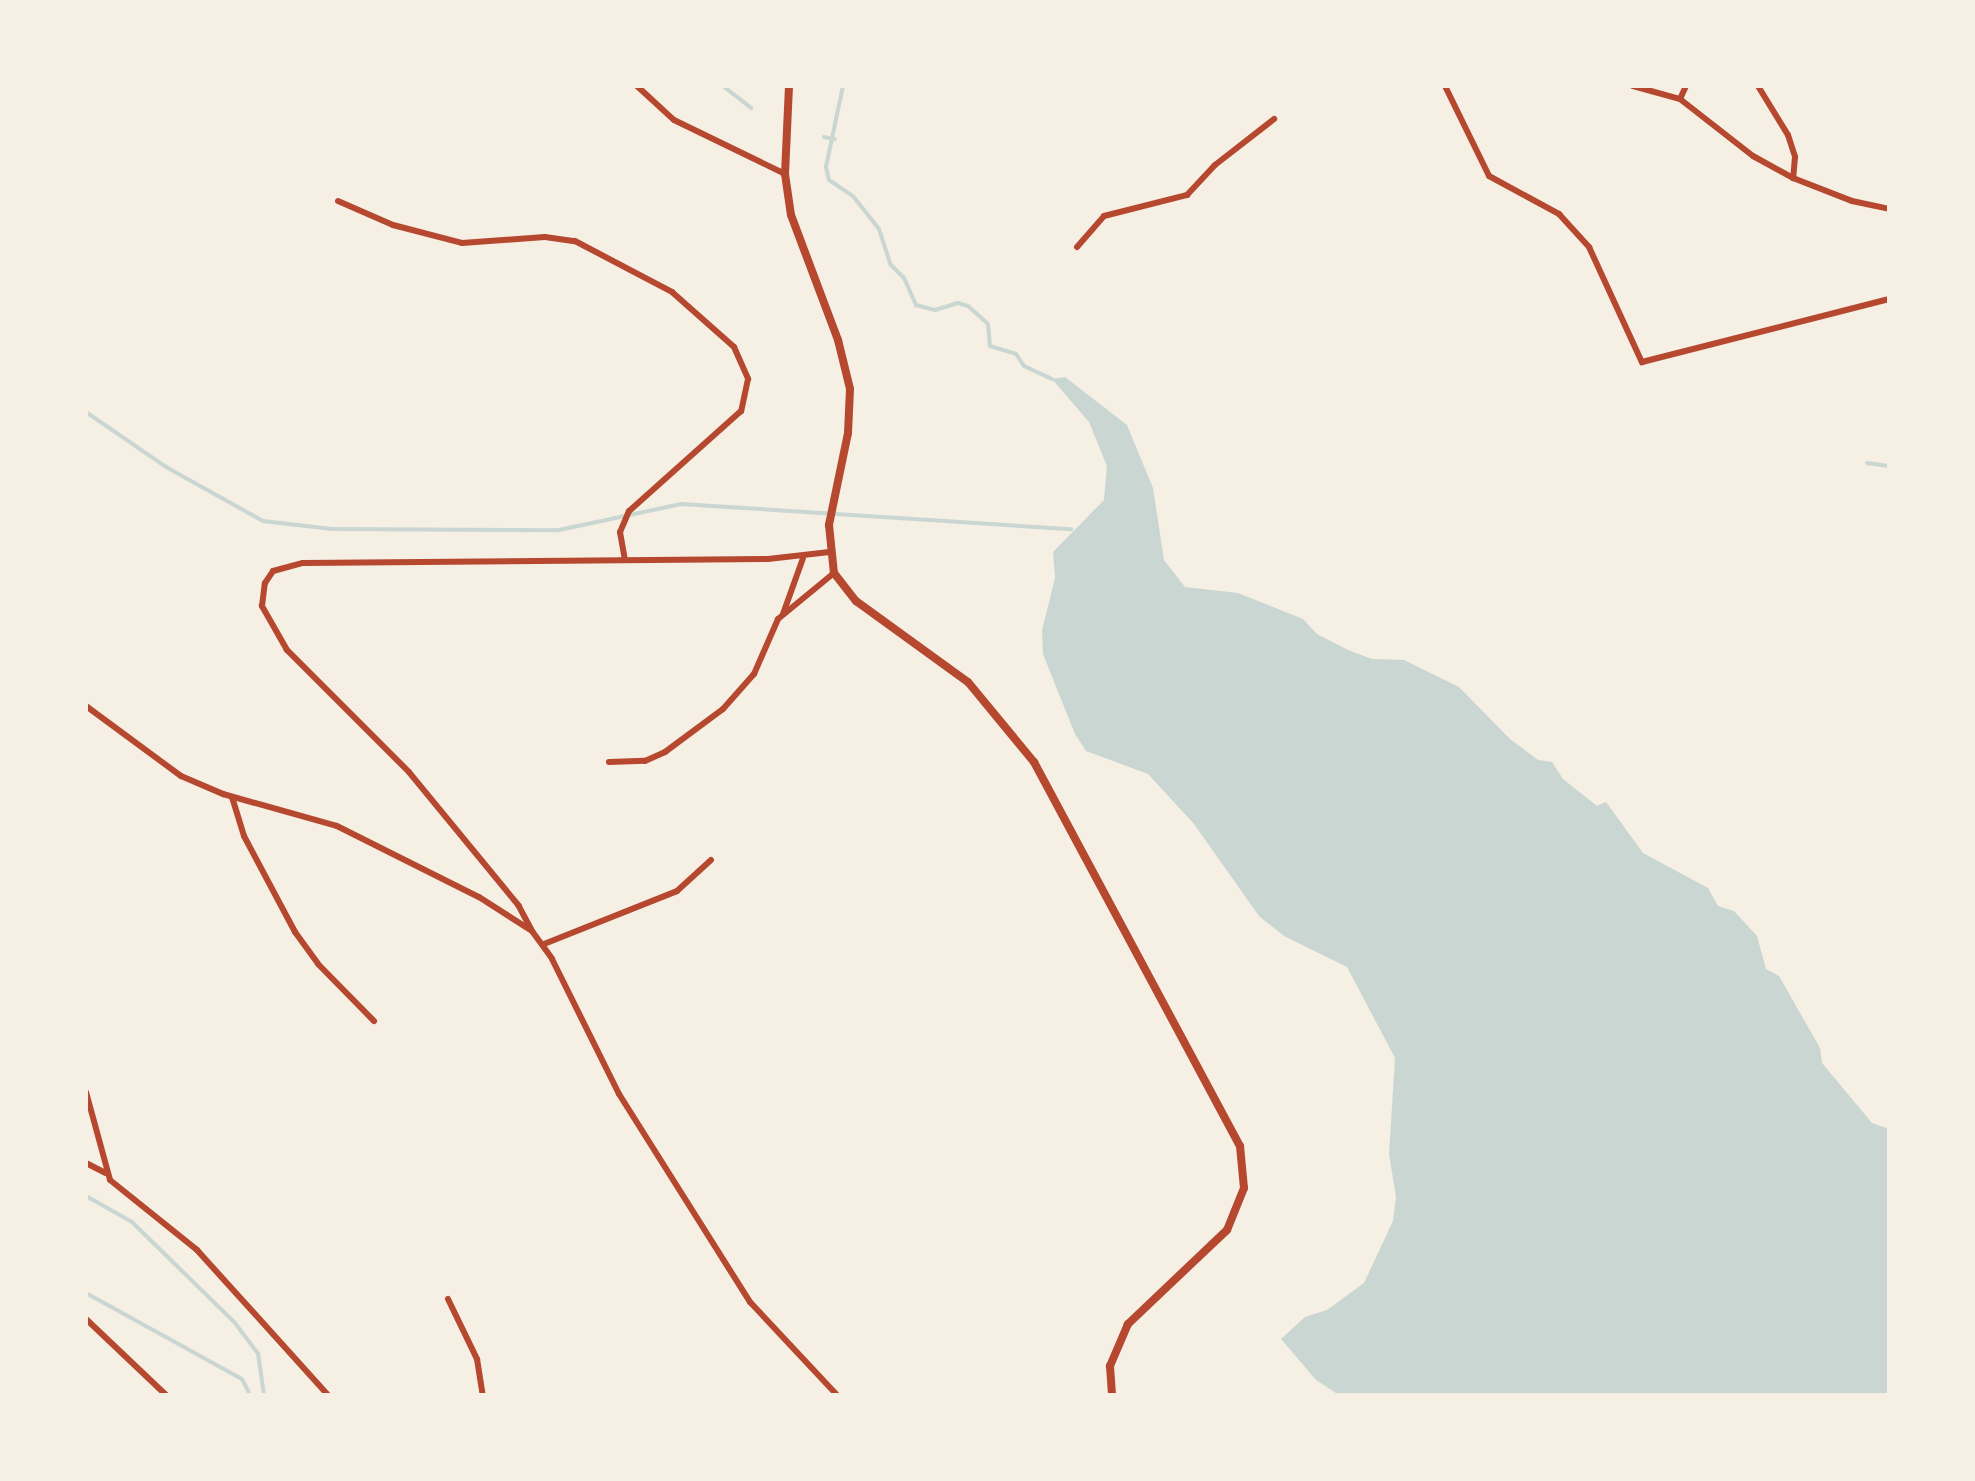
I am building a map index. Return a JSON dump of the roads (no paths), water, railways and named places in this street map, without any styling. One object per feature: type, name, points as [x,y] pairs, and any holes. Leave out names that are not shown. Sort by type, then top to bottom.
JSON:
[{"type":"street","points":[[637,86],[674,120],[785,174]]},
{"type":"street","points":[[789,86],[785,174],[798,238],[838,340],[850,389],[848,433],[829,525],[834,573],[856,601],[968,682],[1034,762],[1240,1146],[1244,1188],[1227,1230],[1128,1324],[1110,1366],[1112,1395]]},
{"type":"street","points":[[1445,86],[1489,176],[1559,214],[1589,247],[1642,362],[1799,326],[1889,299]]},
{"type":"street","points":[[1633,86],[1680,99],[1753,156],[1793,178],[1852,201],[1889,209]]},
{"type":"street","points":[[1680,99],[1686,86]]},
{"type":"street","points":[[1758,86],[1788,135],[1796,167],[1793,178]]},
{"type":"street","points":[[1077,247],[1104,216],[1187,195],[1215,165],[1274,119]]},
{"type":"street","points":[[338,201],[393,225],[462,243],[545,237],[575,241],[662,285],[734,347],[748,379],[741,411],[629,511],[620,532],[625,559]]},
{"type":"street","points":[[532,931],[519,906],[409,772],[287,650],[262,606],[261,594],[273,571],[303,563],[803,558],[830,552]]},
{"type":"street","points":[[783,614],[803,558]]},
{"type":"street","points":[[609,762],[645,761],[665,752],[723,709],[754,674],[772,626],[834,573]]},
{"type":"street","points":[[86,706],[158,762],[232,797],[337,826],[479,897],[532,931],[544,944],[619,1094],[750,1302],[837,1395]]},
{"type":"street","points":[[232,797],[244,836],[295,932],[318,964],[374,1021]]},
{"type":"street","points":[[544,944],[677,891],[711,860]]},
{"type":"street","points":[[86,1092],[106,1173]]},
{"type":"street","points":[[86,1163],[106,1173],[237,1290],[328,1395]]},
{"type":"street","points":[[448,1299],[477,1359],[483,1395]]},
{"type":"street","points":[[86,1319],[166,1395]]},
{"type":"waterway","points":[[723,86],[751,108]]},
{"type":"waterway","points":[[843,86],[826,167],[829,180],[853,196],[879,229],[891,265],[904,278],[916,305],[935,310],[958,303],[968,306],[988,324],[990,346],[1016,354],[1024,366],[1052,379]]},
{"type":"waterway","points":[[824,137],[835,139]]},
{"type":"waterway","points":[[86,412],[166,467],[263,521],[332,529],[559,530],[681,504],[1071,529]]},
{"type":"waterway","points":[[1867,463],[1889,466]]},
{"type":"waterway","points":[[86,1196],[132,1222],[235,1323],[258,1353],[264,1395]]},
{"type":"waterway","points":[[86,1293],[242,1379],[250,1395]]}]
